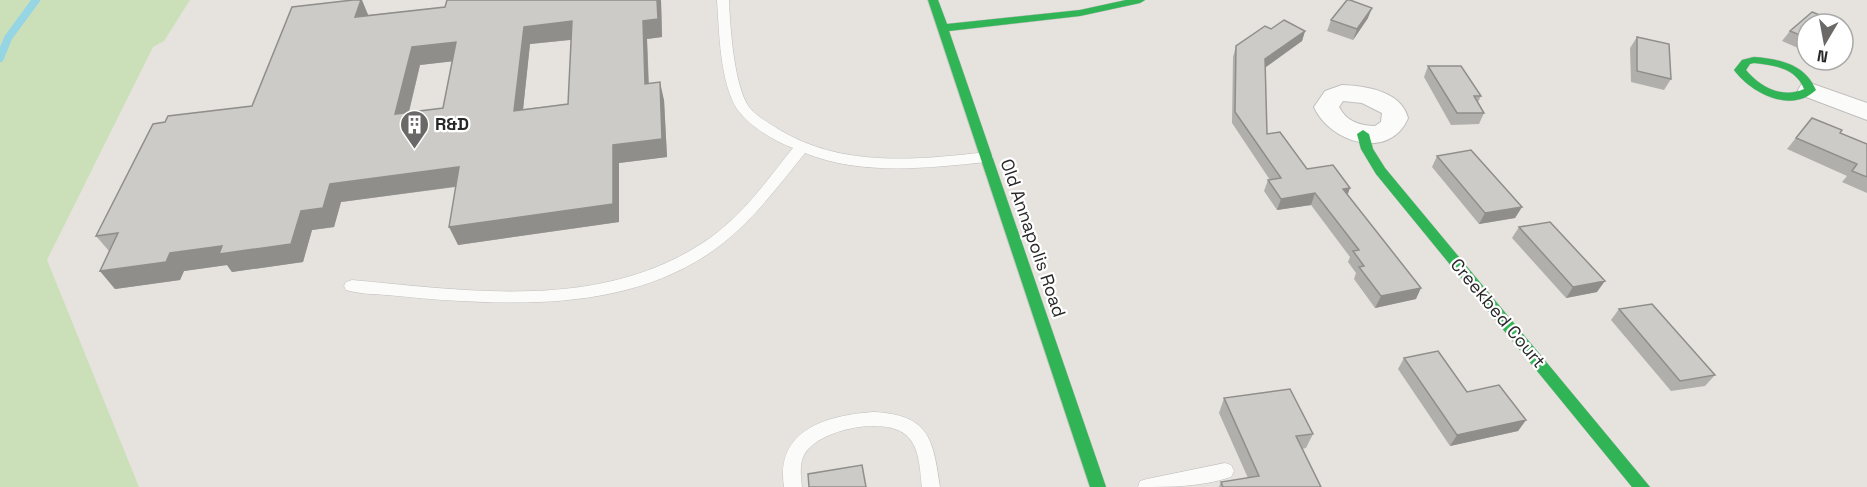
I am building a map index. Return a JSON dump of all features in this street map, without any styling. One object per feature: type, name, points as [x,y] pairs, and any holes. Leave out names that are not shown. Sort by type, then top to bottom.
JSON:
[{"type":"main road","name":"Old Annapolis Road","points":[[933,0],[1098,487]]},
{"type":"main road","points":[[943,28],[1080,14],[1140,0]]},
{"type":"main road","name":"Creekbed Court","points":[[1363,134],[1367,149],[1380,171],[1642,487]]},
{"type":"street","points":[[1810,90],[1867,112]]},
{"type":"lane","points":[[723,0],[724,23],[734,80],[742,107],[773,133],[802,147],[853,160],[891,165],[987,157]]},
{"type":"lane","points":[[352,286],[477,297],[541,297],[595,291],[645,278],[678,265],[715,242],[751,210],[802,147]]},
{"type":"lane","points":[[793,487],[790,474],[793,458],[803,442],[821,430],[852,421],[877,419],[898,421],[913,429],[923,445],[931,487]]},
{"type":"lane","points":[[1147,487],[1225,471]]},
{"type":"green space","points":[[0,0],[190,0],[164,41],[153,47],[47,260],[139,487],[0,487]]},
{"type":"building","name":"R&D","points":[[361,0],[355,17],[445,7],[447,0],[657,0],[658,19],[643,21],[645,84],[660,82],[662,139],[613,145],[613,204],[449,227],[459,167],[330,184],[323,208],[301,211],[291,244],[219,254],[222,246],[170,253],[166,262],[100,271],[118,233],[96,236],[153,124],[165,122],[168,116],[252,106],[292,7]],"holes":[[[572,21],[568,104],[514,111],[524,27]],[[456,42],[443,108],[395,114],[412,47]]]},
{"type":"building","points":[[1347,0],[1372,8],[1357,29],[1331,20]]},
{"type":"building","points":[[1284,20],[1305,31],[1265,59],[1267,134],[1280,132],[1307,169],[1333,165],[1350,188],[1343,189],[1421,288],[1381,296],[1359,267],[1364,266],[1353,251],[1359,250],[1315,193],[1281,199],[1268,180],[1281,178],[1235,112],[1236,46],[1265,26],[1271,29]]},
{"type":"building","points":[[1637,37],[1669,44],[1671,79],[1637,71]]},
{"type":"building","points":[[1428,66],[1461,66],[1481,96],[1474,96],[1484,113],[1457,113]]},
{"type":"building","points":[[1812,118],[1842,130],[1840,133],[1867,144],[1867,177],[1852,171],[1857,164],[1796,138]]},
{"type":"building","points":[[1471,150],[1522,207],[1485,213],[1437,156]]},
{"type":"building","points":[[1550,222],[1605,281],[1573,287],[1519,227]]},
{"type":"building","points":[[1652,304],[1715,375],[1680,381],[1619,309]]},
{"type":"building","points":[[1438,351],[1467,392],[1499,385],[1526,420],[1457,435],[1404,358]]},
{"type":"building","points":[[1290,389],[1313,434],[1296,436],[1321,487],[1223,487],[1221,482],[1259,476],[1224,398]]},
{"type":"building","points":[[862,465],[866,487],[809,487],[808,474]]},
{"type":"waterway","points":[[0,58],[8,38],[36,0]]},
{"type":"traffic: fast","points":[[933,0],[1098,487]]},
{"type":"traffic: fast","points":[[943,28],[1080,13],[1140,0]]},
{"type":"traffic: fast","points":[[1754,60],[1780,64],[1795,70],[1802,75],[1810,90],[1791,97],[1763,90],[1746,78],[1740,70],[1746,62],[1754,60]]},
{"type":"traffic: fast","points":[[1363,134],[1367,149],[1380,171],[1642,487]]},
{"type":"place","name":"R&D","points":[[414,150]]}]
